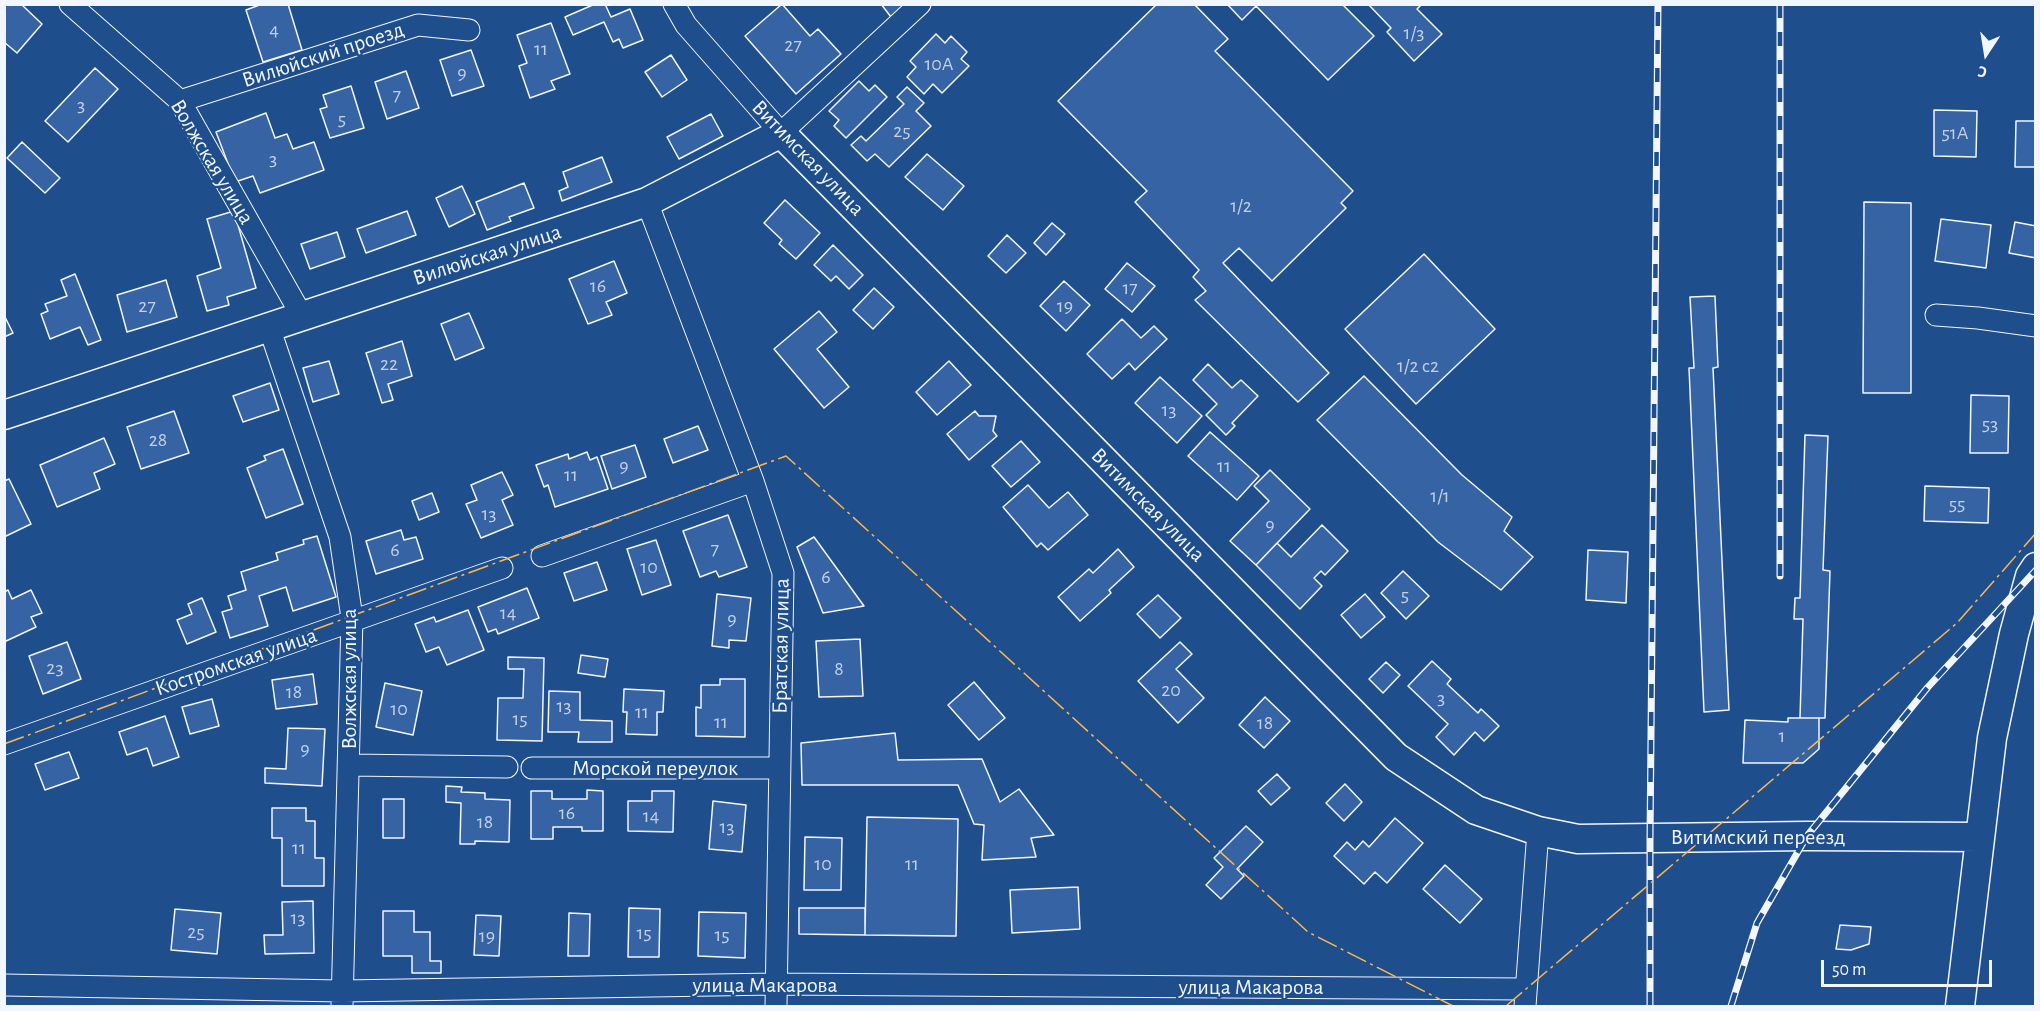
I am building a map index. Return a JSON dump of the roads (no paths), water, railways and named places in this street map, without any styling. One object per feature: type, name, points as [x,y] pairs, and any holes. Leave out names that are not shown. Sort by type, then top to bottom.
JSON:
[{"type":"street","name":"Волжская улица","points":[[70,4],[180,101],[302,316]]},
{"type":"street","name":"Витимская улица","points":[[674,4],[686,25],[781,133],[1396,757],[1476,810],[1538,831]]},
{"type":"street","name":"Вилюйская улица","points":[[4,415],[647,201],[781,133],[920,4]]},
{"type":"street","name":"Вилюйский проезд","points":[[180,101],[418,25],[469,30]]},
{"type":"street","name":"Братская улица","points":[[647,201],[753,481],[783,573],[776,1006]]},
{"type":"street","points":[[1936,315],[2036,326]]},
{"type":"street","name":"Волжская улица","points":[[269,327],[340,537],[352,621],[342,999]]},
{"type":"street","points":[[542,556],[753,481]]},
{"type":"street","points":[[1960,1006],[1992,738],[2014,634],[2030,576],[2036,567]]},
{"type":"street","name":"Костромская улица","points":[[4,744],[502,568]]},
{"type":"street","points":[[349,765],[507,767]]},
{"type":"street","name":"Морской переулок","points":[[532,768],[779,768]]},
{"type":"street","name":"Витимский переезд","points":[[1538,831],[1578,839],[1807,836],[1980,837]]},
{"type":"street","points":[[1525,998],[1538,831]]},
{"type":"street","name":"улица Макарова","points":[[4,985],[342,999],[776,984],[1525,998]]},
{"type":"railway","points":[[1650,1006],[1658,4]]},
{"type":"railway","points":[[1780,4],[1780,576]]},
{"type":"railway","points":[[1731,1006],[1757,923],[1807,836],[1928,687],[2036,570]]}]
